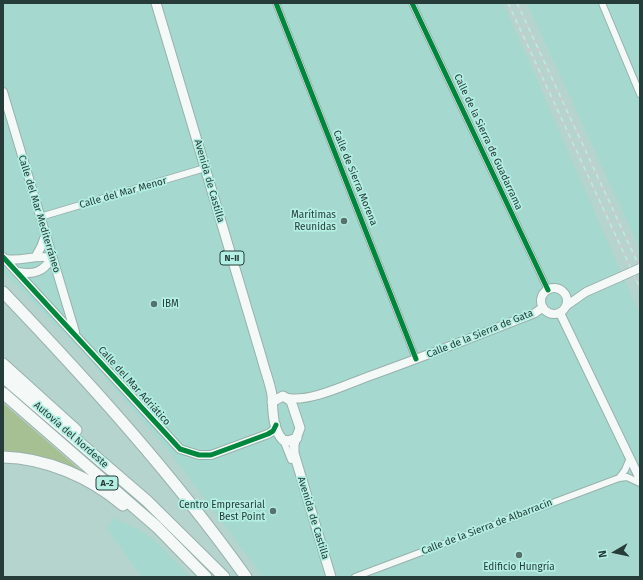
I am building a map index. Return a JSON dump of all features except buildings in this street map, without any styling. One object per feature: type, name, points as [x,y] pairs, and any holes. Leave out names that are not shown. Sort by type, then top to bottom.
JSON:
[{"type":"highway","points":[[3,292],[84,376],[135,435],[246,577]]},
{"type":"highway","points":[[3,364],[115,465],[147,501]]},
{"type":"highway","name":"Autovía del Nordeste","points":[[3,377],[147,501],[224,577]]},
{"type":"highway","name":"Autovía del Nordeste","points":[[3,393],[146,518],[206,577]]},
{"type":"highway","points":[[3,457],[46,464],[78,476],[97,486],[120,503],[206,577]]},
{"type":"main road","name":"Avenida de Castilla","points":[[156,3],[270,386],[272,402]]},
{"type":"main road","name":"Avenida de Castilla","points":[[262,359],[278,391],[285,397]]},
{"type":"main road","points":[[272,402],[285,397]]},
{"type":"main road","name":"N-II","points":[[285,397],[291,401],[300,428],[297,438]]},
{"type":"main road","name":"N-II","points":[[272,402],[272,411],[282,439]]},
{"type":"main road","name":"Avenida de Castilla","points":[[297,438],[294,444],[294,453],[331,576]]},
{"type":"main road","points":[[282,439],[288,441],[297,438]]},
{"type":"street","name":"Calle de Sierra Morena","points":[[276,3],[416,359]]},
{"type":"street","name":"Calle de la Sierra de Guadarrama","points":[[412,3],[548,290]]},
{"type":"street","points":[[602,3],[640,94]]},
{"type":"street","name":"Calle del Mar Mediterráneo","points":[[3,92],[76,335]]},
{"type":"street","name":"Calle del Mar Menor","points":[[40,217],[205,168]]},
{"type":"street","points":[[36,256],[42,247],[45,235]]},
{"type":"street","name":"Calle del Mar Adriático","points":[[4,258],[21,260],[36,256],[52,258]]},
{"type":"street","name":"Calle del Mar Adriático","points":[[4,258],[180,449],[199,455],[211,455],[268,434],[273,431],[276,425]]},
{"type":"street","points":[[18,272],[36,273],[42,270],[52,258]]},
{"type":"street","points":[[586,292],[563,292],[553,288],[548,290],[541,298],[542,308],[549,313],[560,313],[566,306],[586,292],[640,268]]},
{"type":"street","points":[[563,292],[566,297],[566,306]]},
{"type":"street","name":"Calle de la Sierra de Gata","points":[[285,397],[303,398],[416,359],[535,313],[542,308]]},
{"type":"street","points":[[560,313],[640,479]]},
{"type":"street","points":[[295,412],[298,404],[303,398]]},
{"type":"street","name":"Calle del Mar Adriático","points":[[235,447],[239,448],[270,438],[282,439]]},
{"type":"street","name":"Avenida de Castilla","points":[[282,439],[290,454],[323,564],[331,576]]},
{"type":"street","points":[[619,478],[630,458]]},
{"type":"street","points":[[619,478],[627,477],[640,483]]},
{"type":"street","name":"Calle de la Sierra de Albarracín","points":[[354,577],[619,478]]},
{"type":"shaded area","points":[[3,3],[503,3],[640,315],[640,577],[263,577],[172,455],[87,357],[3,272]]},
{"type":"shaded area","points":[[527,3],[640,3],[640,249]]},
{"type":"shaded area","points":[[3,403],[93,481],[3,453]]},
{"type":"shaded area","points":[[113,518],[138,529],[155,540],[190,577],[142,577],[107,529]]},
{"type":"railway","points":[[508,3],[640,288]]},
{"type":"railway","points":[[517,3],[640,268]]},
{"type":"cycle path","points":[[276,3],[416,359]]},
{"type":"cycle path","points":[[412,3],[548,290]]},
{"type":"cycle path","points":[[3,257],[180,449],[199,455],[211,455],[268,434],[273,431],[276,425]]},
{"type":"place","name":"Marítimas Reunidas","points":[[344,221]]},
{"type":"place","name":"IBM","points":[[154,304]]},
{"type":"place","name":"Centro Empresarial Best Point","points":[[273,511]]},
{"type":"place","name":"Edificio Hungría","points":[[519,555]]}]
